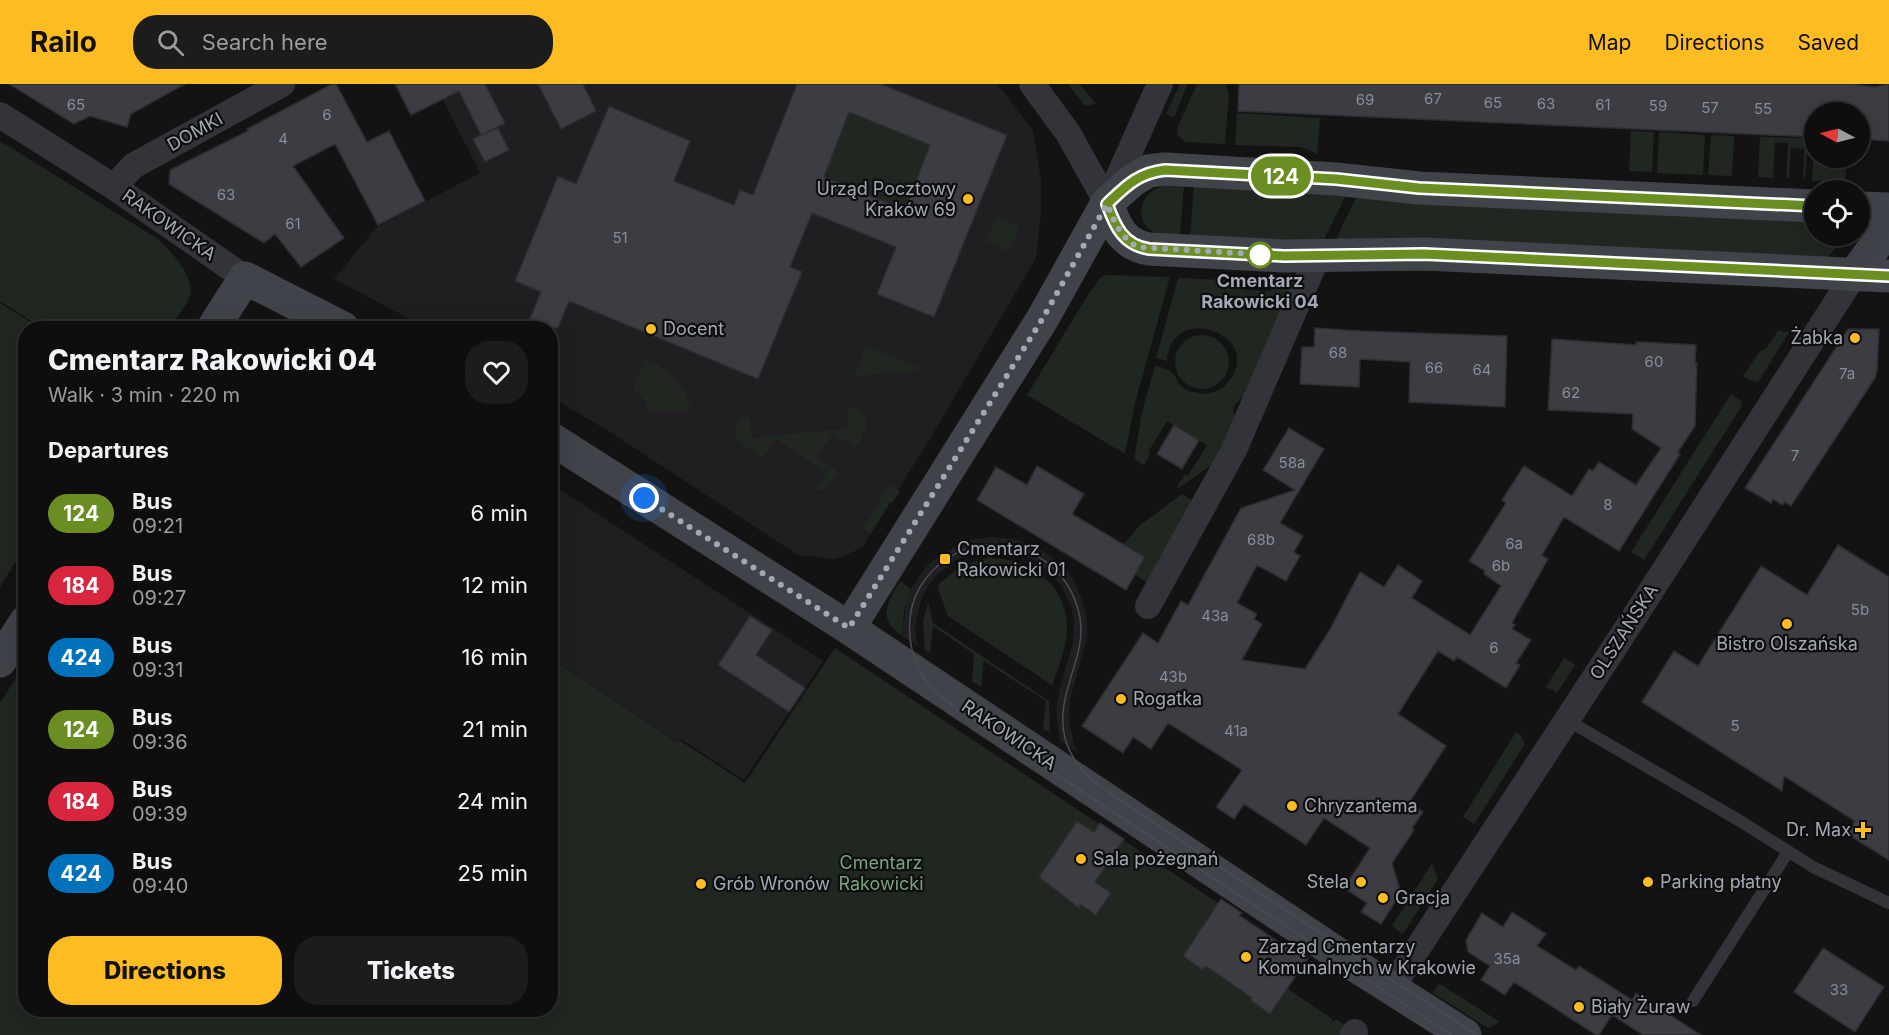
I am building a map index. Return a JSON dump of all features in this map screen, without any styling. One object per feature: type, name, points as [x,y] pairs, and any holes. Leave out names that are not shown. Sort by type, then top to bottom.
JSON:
[{"type":"street","name":"DOMKI","points":[[114,187],[133,166],[282,84]]},
{"type":"street","points":[[1032,84],[1068,133],[1124,238],[1137,247],[1259,255],[1424,254],[1889,276]]},
{"type":"street","points":[[849,628],[1043,318],[1107,204],[1160,84]]},
{"type":"street","name":"RAKOWICKA","points":[[0,115],[114,187],[245,278],[329,321]]},
{"type":"street","points":[[1107,204],[1148,171],[1165,170],[1336,179],[1419,188],[1804,206]]},
{"type":"street","points":[[1870,208],[1889,209]]},
{"type":"street","points":[[1854,275],[1889,227]]},
{"type":"street","points":[[1148,606],[1234,450],[1318,255]]},
{"type":"street","name":"OLSZAŃSKA","points":[[1391,988],[1854,275]]},
{"type":"street","points":[[217,321],[245,278]]},
{"type":"street","name":"RAKOWICKA","points":[[558,443],[849,628],[1465,1035]]},
{"type":"street","points":[[0,661],[18,633]]},
{"type":"lane","points":[[1567,720],[1740,821],[1813,867],[1889,903]]},
{"type":"lane","points":[[1694,1001],[1788,852]]},
{"type":"shaded area","points":[[435,84],[997,84],[1033,130],[1041,180],[1041,214],[1036,258],[934,432],[864,545],[835,559],[798,555],[607,430],[558,401],[558,321],[414,321],[334,279],[377,227],[480,173]]},
{"type":"shaded area","points":[[558,488],[823,661],[744,780],[681,739],[678,742],[558,663]]},
{"type":"shaded area","points":[[991,537],[1019,540],[1043,551],[1064,567],[1073,579],[1082,600],[1087,621],[1087,637],[1069,704],[1069,719],[1074,744],[1079,753],[1060,741],[1056,711],[1073,642],[1074,621],[1071,606],[1061,585],[1040,563],[1023,555],[1002,550],[978,552],[956,560],[937,575],[921,600],[915,627],[917,645],[902,636],[906,603],[911,589],[925,568],[937,557],[959,545]]},
{"type":"green space","points":[[1068,84],[1080,84],[1096,104],[1085,106]]},
{"type":"green space","points":[[1180,84],[1188,84],[1174,117],[1166,114]]},
{"type":"green space","points":[[1197,84],[1225,84],[1229,93],[1225,144],[1185,142],[1177,134],[1178,126]]},
{"type":"green space","points":[[849,112],[930,145],[905,210],[824,177]]},
{"type":"green space","points":[[1237,113],[1320,118],[1317,154],[1301,147],[1235,145]]},
{"type":"green space","points":[[1631,131],[1654,132],[1652,172],[1629,171]]},
{"type":"green space","points":[[1659,132],[1705,135],[1703,175],[1657,173]]},
{"type":"green space","points":[[1711,135],[1734,136],[1732,176],[1708,175]]},
{"type":"green space","points":[[1760,137],[1803,138],[1804,149],[1791,148],[1789,178],[1786,178],[1788,143],[1775,142],[1773,178],[1758,177]]},
{"type":"green space","points":[[0,141],[158,239],[181,265],[191,289],[186,304],[174,321],[31,321],[0,301]]},
{"type":"green space","points":[[1804,149],[1804,168],[1806,168],[1805,179],[1803,179]]},
{"type":"green space","points":[[1813,168],[1846,168],[1845,180],[1812,180]]},
{"type":"green space","points":[[1168,185],[1184,186],[1180,236],[1162,236],[1151,231],[1142,217],[1144,200],[1158,188]]},
{"type":"green space","points":[[1194,186],[1347,193],[1323,242],[1190,237]]},
{"type":"green space","points":[[1358,194],[1804,214],[1804,246],[1837,246],[1821,265],[1334,243]]},
{"type":"green space","points":[[997,216],[1020,227],[1009,252],[985,241]]},
{"type":"green space","points":[[1105,275],[1170,277],[1135,403],[1125,454],[1027,395],[1086,298],[1100,278]]},
{"type":"green space","points":[[1178,278],[1244,281],[1245,290],[1271,291],[1272,282],[1297,283],[1251,387],[1233,407],[1235,424],[1223,457],[1179,488],[1177,486],[1185,474],[1188,476],[1207,445],[1167,421],[1148,452],[1150,454],[1144,465],[1134,459],[1142,412],[1155,366],[1172,373],[1185,389],[1207,393],[1222,388],[1237,365],[1235,350],[1227,339],[1213,331],[1198,328],[1183,332],[1172,342],[1167,361],[1156,358]]},
{"type":"green space","points":[[0,303],[29,321],[18,321],[18,558],[0,587]]},
{"type":"green space","points":[[1778,331],[1789,332],[1759,381],[1754,382],[1743,376],[1760,351],[1766,349]]},
{"type":"green space","points":[[1202,335],[1212,337],[1221,343],[1227,352],[1229,362],[1227,372],[1221,381],[1212,387],[1202,389],[1192,387],[1183,381],[1177,372],[1175,362],[1177,352],[1183,343],[1192,337]]},
{"type":"green space","points":[[866,346],[924,370],[854,376]]},
{"type":"green space","points":[[646,359],[669,372],[679,382],[690,405],[687,411],[648,411],[646,403],[633,388]]},
{"type":"green space","points":[[1731,394],[1742,401],[1741,407],[1644,560],[1631,552]]},
{"type":"green space","points":[[847,407],[863,412],[867,422],[863,435],[855,448],[833,434],[817,458],[838,472],[825,490],[816,490],[827,472],[775,439],[763,458],[736,440],[735,428],[749,416],[752,438],[849,428]]},
{"type":"green space","points":[[890,484],[900,491],[892,503],[890,502],[871,533],[863,528]]},
{"type":"green space","points":[[1182,494],[1193,501],[1148,583],[1135,575],[1145,557],[1124,544],[1139,526]]},
{"type":"green space","points":[[987,558],[1016,562],[1030,568],[1052,585],[1060,597],[1065,611],[1067,634],[1052,685],[948,616],[937,586],[960,566]]},
{"type":"green space","points":[[900,581],[911,589],[904,610],[902,636],[894,630],[887,617],[888,604]]},
{"type":"green space","points":[[928,602],[933,623],[1049,701],[1050,732],[1043,729],[1046,701],[984,661],[981,687],[972,681],[974,654],[933,626],[930,653],[925,650],[923,621]]},
{"type":"green space","name":"Cmentarz Rakowicki","points":[[835,648],[1218,903],[1221,899],[1242,913],[1240,916],[1286,946],[1288,944],[1309,957],[1288,989],[1331,1018],[1333,1022],[1336,1019],[1359,1035],[0,1035],[0,703],[18,675],[18,1017],[558,1017],[558,663],[677,742],[679,740],[745,783]]},
{"type":"green space","points":[[1564,658],[1575,665],[1557,693],[1546,687]]},
{"type":"green space","points":[[1516,732],[1525,744],[1474,824],[1463,817]]},
{"type":"green space","points":[[1432,863],[1438,879],[1403,934],[1392,926]]},
{"type":"green space","points":[[1439,984],[1500,1022],[1488,1028],[1433,993]]},
{"type":"building","points":[[9,84],[185,84],[131,114],[127,127],[90,116],[74,124]]},
{"type":"building","points":[[332,84],[336,84],[367,142],[389,131],[425,201],[378,225],[335,144],[293,166],[344,238],[301,267],[275,234],[264,243],[169,184],[170,170],[248,131],[247,129]]},
{"type":"building","points":[[395,84],[485,84],[505,123],[482,135],[498,128],[509,150],[485,162],[473,139],[481,135],[459,91],[411,115]]},
{"type":"building","points":[[538,84],[583,84],[596,111],[561,129]]},
{"type":"building","points":[[797,84],[881,84],[1007,135],[934,317],[877,294],[896,247],[812,213],[790,267],[802,272],[758,379],[569,301],[558,328],[558,321],[529,321],[541,292],[515,281],[558,176],[576,184],[609,106],[690,141],[674,181],[734,205],[740,190],[753,195]],"holes":[[[849,112],[930,145],[905,210],[824,177]]]},
{"type":"building","points":[[1239,84],[1848,84],[1875,87],[1889,84],[1889,141],[1870,140],[1870,102],[1804,102],[1804,137],[1238,111]]},
{"type":"building","points":[[1315,328],[1507,336],[1505,407],[1409,402],[1410,362],[1360,359],[1359,387],[1300,384],[1302,347],[1314,347]]},
{"type":"building","points":[[1848,329],[1879,329],[1875,378],[1791,506],[1785,502],[1782,505],[1773,499],[1771,503],[1745,488]]},
{"type":"building","points":[[1552,339],[1636,345],[1636,342],[1642,342],[1696,345],[1695,426],[1619,551],[1564,517],[1542,555],[1548,559],[1512,623],[1515,625],[1512,629],[1531,640],[1516,663],[1520,665],[1506,688],[1457,657],[1454,661],[1438,651],[1398,714],[1446,746],[1409,803],[1423,812],[1392,863],[1401,893],[1381,924],[1361,912],[1367,903],[1344,888],[1370,848],[1324,818],[1306,845],[1244,804],[1234,819],[1216,807],[1242,770],[1168,723],[1151,749],[1133,737],[1123,753],[1082,726],[1143,633],[1158,643],[1181,601],[1188,605],[1241,508],[1295,490],[1263,470],[1289,428],[1324,449],[1280,523],[1303,536],[1294,552],[1300,556],[1286,581],[1257,565],[1237,603],[1257,614],[1254,619],[1262,624],[1242,660],[1305,669],[1329,631],[1360,572],[1384,587],[1398,565],[1422,581],[1412,598],[1470,635],[1501,586],[1484,574],[1485,571],[1469,561],[1506,503],[1502,500],[1524,466],[1572,496],[1589,469],[1593,471],[1599,462],[1636,485],[1661,448],[1632,429],[1633,414],[1548,410]]},
{"type":"building","points":[[1174,425],[1199,440],[1182,469],[1157,454]]},
{"type":"building","points":[[1037,466],[1084,494],[1072,514],[1145,557],[1126,590],[977,500],[996,467],[1027,485]]},
{"type":"building","points":[[1838,545],[1889,577],[1889,860],[1847,834],[1855,821],[1784,776],[1782,791],[1642,702],[1674,651],[1698,666],[1761,566],[1807,595]]},
{"type":"building","points":[[750,616],[772,630],[756,655],[805,688],[789,712],[718,665]]},
{"type":"building","name":"Sala pożegnań","points":[[1077,821],[1094,832],[1100,823],[1124,839],[1095,882],[1111,893],[1096,915],[1080,904],[1079,908],[1039,877]]},
{"type":"building","name":"Zarząd Cmentarzy Komunalnych w Krakowie","points":[[1221,899],[1242,913],[1239,915],[1286,947],[1288,944],[1308,958],[1270,1014],[1250,1000],[1252,998],[1206,966],[1203,970],[1183,956]]},
{"type":"building","points":[[1512,912],[1546,934],[1537,946],[1576,970],[1579,966],[1632,1000],[1636,993],[1701,1035],[1643,1035],[1612,1015],[1599,1035],[1596,1035],[1514,982],[1505,995],[1481,980],[1490,966],[1468,952],[1466,940],[1482,913],[1503,927]]},
{"type":"building","points":[[1823,948],[1884,987],[1855,1032],[1794,992]]},
{"type":"tram line","points":[[1451,1035],[962,712],[937,693],[930,686],[916,662],[910,634],[912,606],[924,581],[943,561],[966,549],[990,545],[1014,547],[1037,556],[1056,571],[1071,592],[1080,618],[1079,648],[1067,692],[1063,722],[1068,747],[1082,769],[1109,793],[1477,1035]]},
{"type":"bus line","name":"124","points":[[1804,206],[1408,188],[1336,179],[1165,170],[1148,171],[1107,204],[1124,238],[1137,247],[1149,249],[1284,256],[1424,254],[1889,276]]},
{"type":"place","name":"Urząd Pocztowy Kraków 69","points":[[968,199]]},
{"type":"place","name":"Cmentarz Rakowicki 04","points":[[1260,255]]},
{"type":"place","name":"Docent","points":[[651,329]]},
{"type":"place","name":"Żabka","points":[[1855,338]]},
{"type":"place","name":"Cmentarz Rakowicki 01","points":[[945,559]]},
{"type":"place","name":"Bistro Olszańska","points":[[1787,624]]},
{"type":"place","name":"Rogatka","points":[[1121,699]]},
{"type":"place","name":"Chryzantema","points":[[1292,806]]},
{"type":"place","name":"Dr. Max","points":[[1863,830]]},
{"type":"place","name":"Sala pożegnań","points":[[1081,859]]},
{"type":"place","name":"Stela","points":[[1361,882]]},
{"type":"place","name":"Parking płatny","points":[[1648,882]]},
{"type":"place","name":"Grób Wronów","points":[[701,884]]},
{"type":"place","name":"Gracja","points":[[1383,898]]},
{"type":"place","name":"Zarząd Cmentarzy Komunalnych w Krakowie","points":[[1246,957]]},
{"type":"place","name":"Biały Żuraw","points":[[1579,1007]]},
{"type":"route","points":[[644,498],[849,628],[1043,318],[1107,204],[1124,238],[1137,247],[1269,255],[1260,255]]}]
